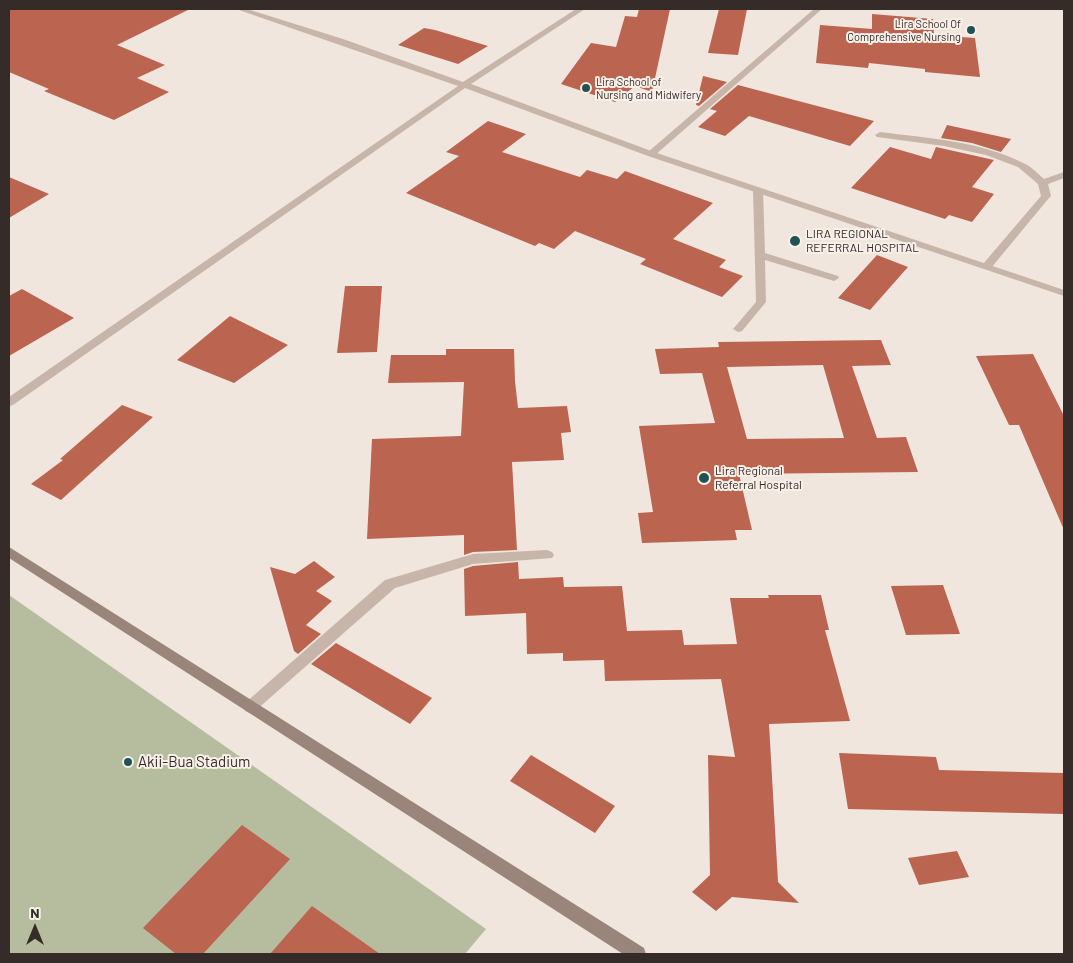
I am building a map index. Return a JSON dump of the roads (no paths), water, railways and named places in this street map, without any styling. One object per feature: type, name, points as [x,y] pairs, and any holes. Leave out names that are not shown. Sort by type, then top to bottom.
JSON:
[{"type":"main road","points":[[9,552],[638,954]]},
{"type":"street","points":[[240,9],[464,84],[651,154],[1064,292]]},
{"type":"street","points":[[9,402],[464,84],[580,9]]},
{"type":"street","points":[[651,154],[818,9]]},
{"type":"street","points":[[880,135],[944,143],[989,153],[1021,165],[1043,183],[1046,196],[987,266]]},
{"type":"street","points":[[1043,183],[1064,175]]},
{"type":"street","points":[[738,329],[761,302],[758,190]]},
{"type":"street","points":[[760,255],[834,278]]},
{"type":"street","points":[[250,707],[390,584],[473,559],[547,555]]},
{"type":"place","name":"Lira School Of Comprehensive Nursing","points":[[971,30]]},
{"type":"place","name":"Lira School of Nursing and Midwifery","points":[[586,88]]},
{"type":"place","name":"LIRA REGIONAL REFERRAL HOSPITAL","points":[[795,241]]},
{"type":"place","name":"Lira Regional Referral Hospital","points":[[704,478]]},
{"type":"place","name":"Akii-Bua Stadium","points":[[128,762]]}]
